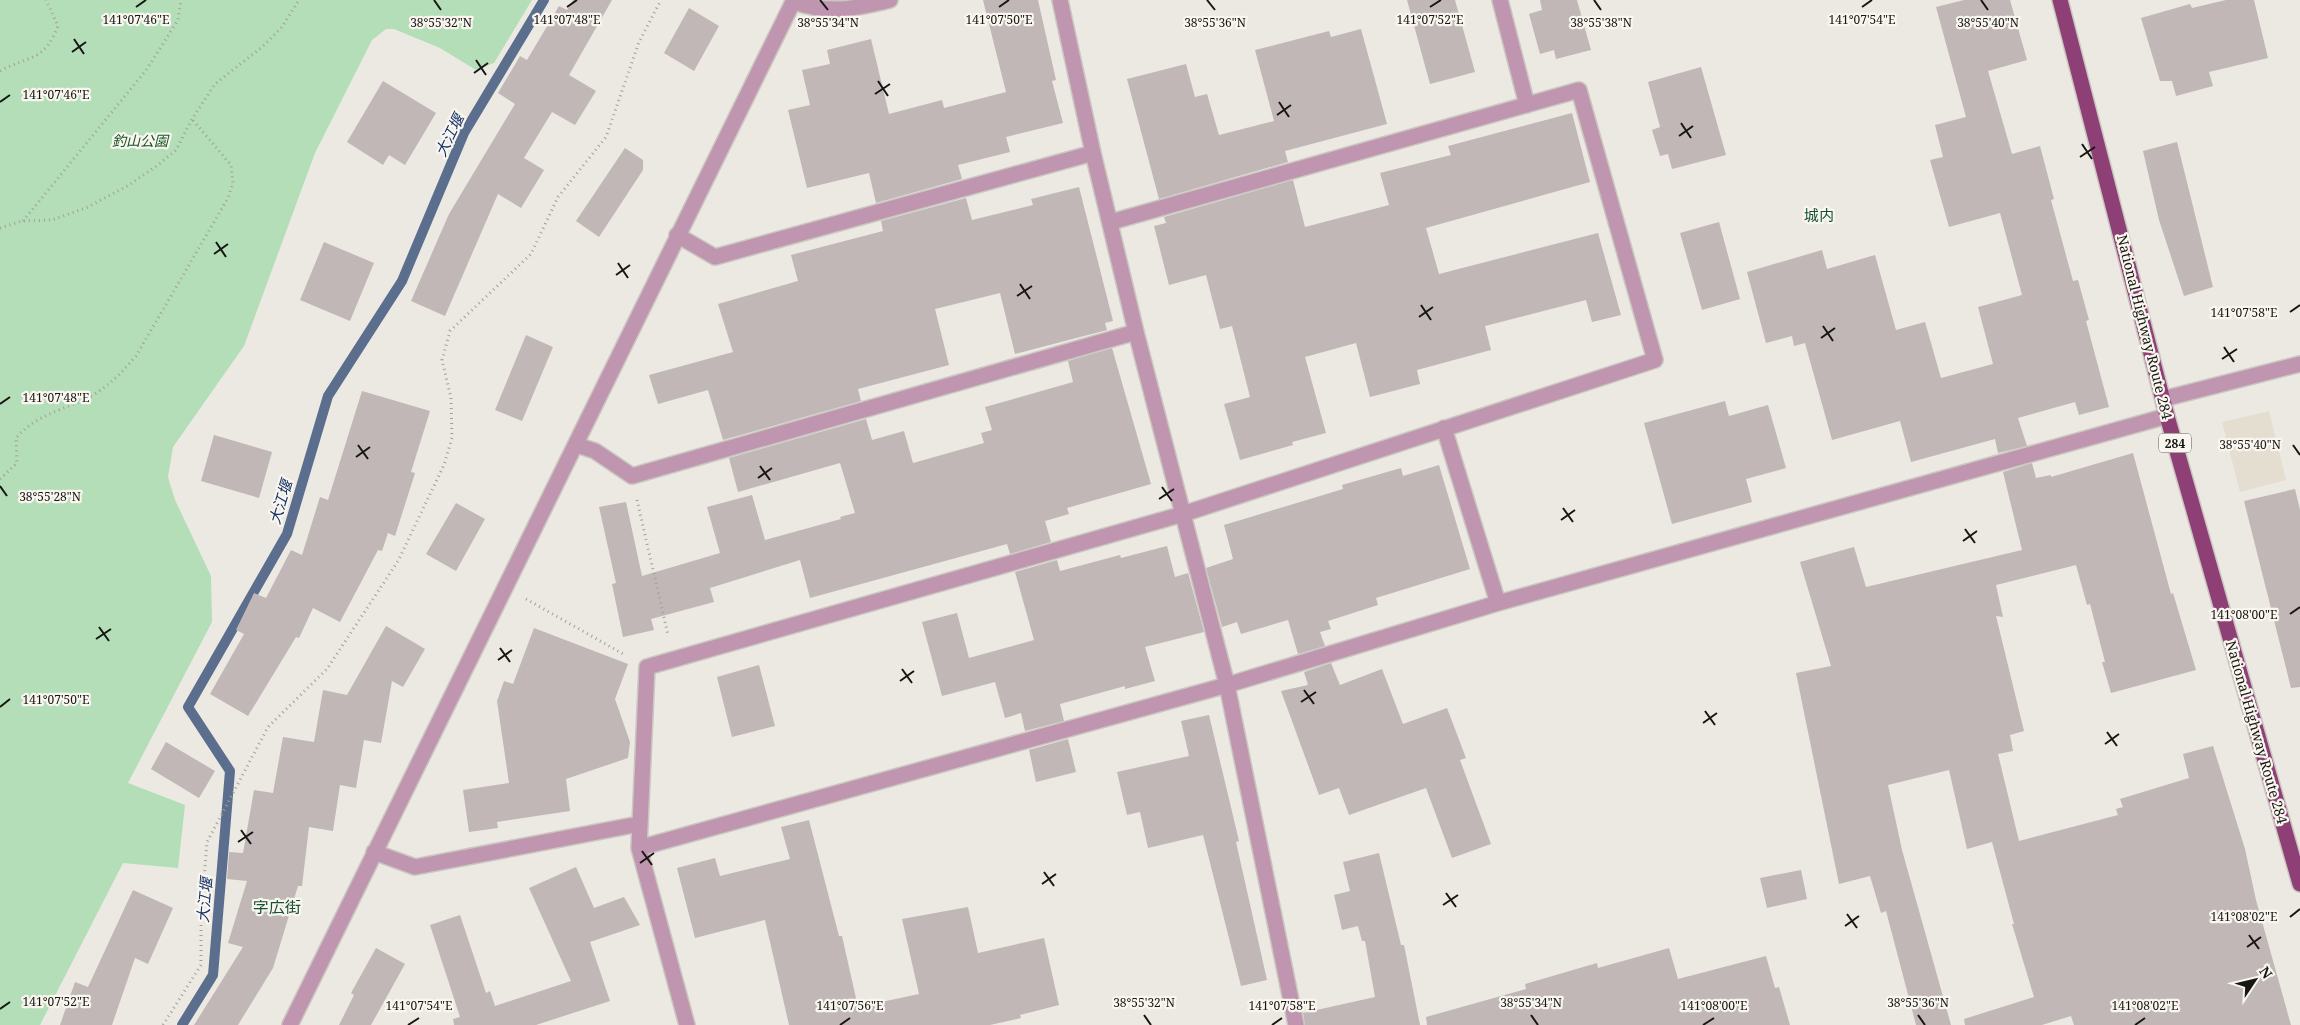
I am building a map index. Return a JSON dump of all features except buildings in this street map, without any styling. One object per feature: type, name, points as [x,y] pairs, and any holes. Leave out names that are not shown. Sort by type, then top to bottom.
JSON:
[{"type":"highway","name":"National Highway Route 284","points":[[2060,0],[2167,416],[2300,884]]},
{"type":"street","points":[[290,1025],[577,444],[677,235],[794,1],[812,8],[853,9],[890,0]]},
{"type":"street","points":[[1060,0],[1093,152],[1136,332],[1227,685],[1296,1025]]},
{"type":"street","points":[[1500,0],[1527,105]]},
{"type":"street","points":[[687,1025],[639,848],[647,667],[1182,514],[1655,360],[1580,90],[1111,222]]},
{"type":"street","points":[[677,235],[715,257],[1093,152]]},
{"type":"street","points":[[577,444],[595,452],[632,476],[1136,332]]},
{"type":"street","points":[[2163,399],[2300,364]]},
{"type":"street","points":[[639,848],[1227,685],[1498,603],[2167,416]]},
{"type":"street","points":[[1444,428],[1498,603]]},
{"type":"street","points":[[374,852],[415,866],[639,824]]},
{"type":"path","points":[[0,71],[42,54],[52,43],[58,26],[46,0]]},
{"type":"path","points":[[22,221],[147,69],[178,20],[181,0]]},
{"type":"path","points":[[0,228],[22,221],[52,220],[88,207],[129,186],[158,165],[176,150],[192,119],[215,84],[262,47],[282,27],[298,0]]},
{"type":"path","points":[[163,1025],[201,965],[201,918],[207,842],[268,727],[327,669],[398,561],[444,465],[452,438],[451,398],[442,360],[450,331],[531,254],[558,197],[606,137],[639,42],[661,0]]},
{"type":"path","points":[[0,479],[17,463],[16,438],[27,425],[93,395],[116,378],[136,356],[228,198],[233,183],[231,166],[192,119]]},
{"type":"path","points":[[632,476],[673,660]]},
{"type":"path","points":[[526,599],[647,667]]},
{"type":"shaded area","points":[[2269,411],[2286,480],[2240,492],[2222,422]]},
{"type":"green space","name":"釣山公園","points":[[0,0],[532,0],[494,63],[476,70],[440,48],[394,29],[386,29],[372,40],[315,153],[244,346],[173,447],[168,477],[175,500],[211,576],[212,622],[128,783],[185,805],[178,868],[123,863],[40,1025],[0,1025]]},
{"type":"waterway","name":"大江堰","points":[[182,1025],[213,975],[230,771],[188,707],[287,534],[328,396],[402,281],[464,133],[544,0]]},
{"type":"district","name":"城内","points":[[1819,215]]},
{"type":"district","name":"字広街","points":[[277,907]]}]
